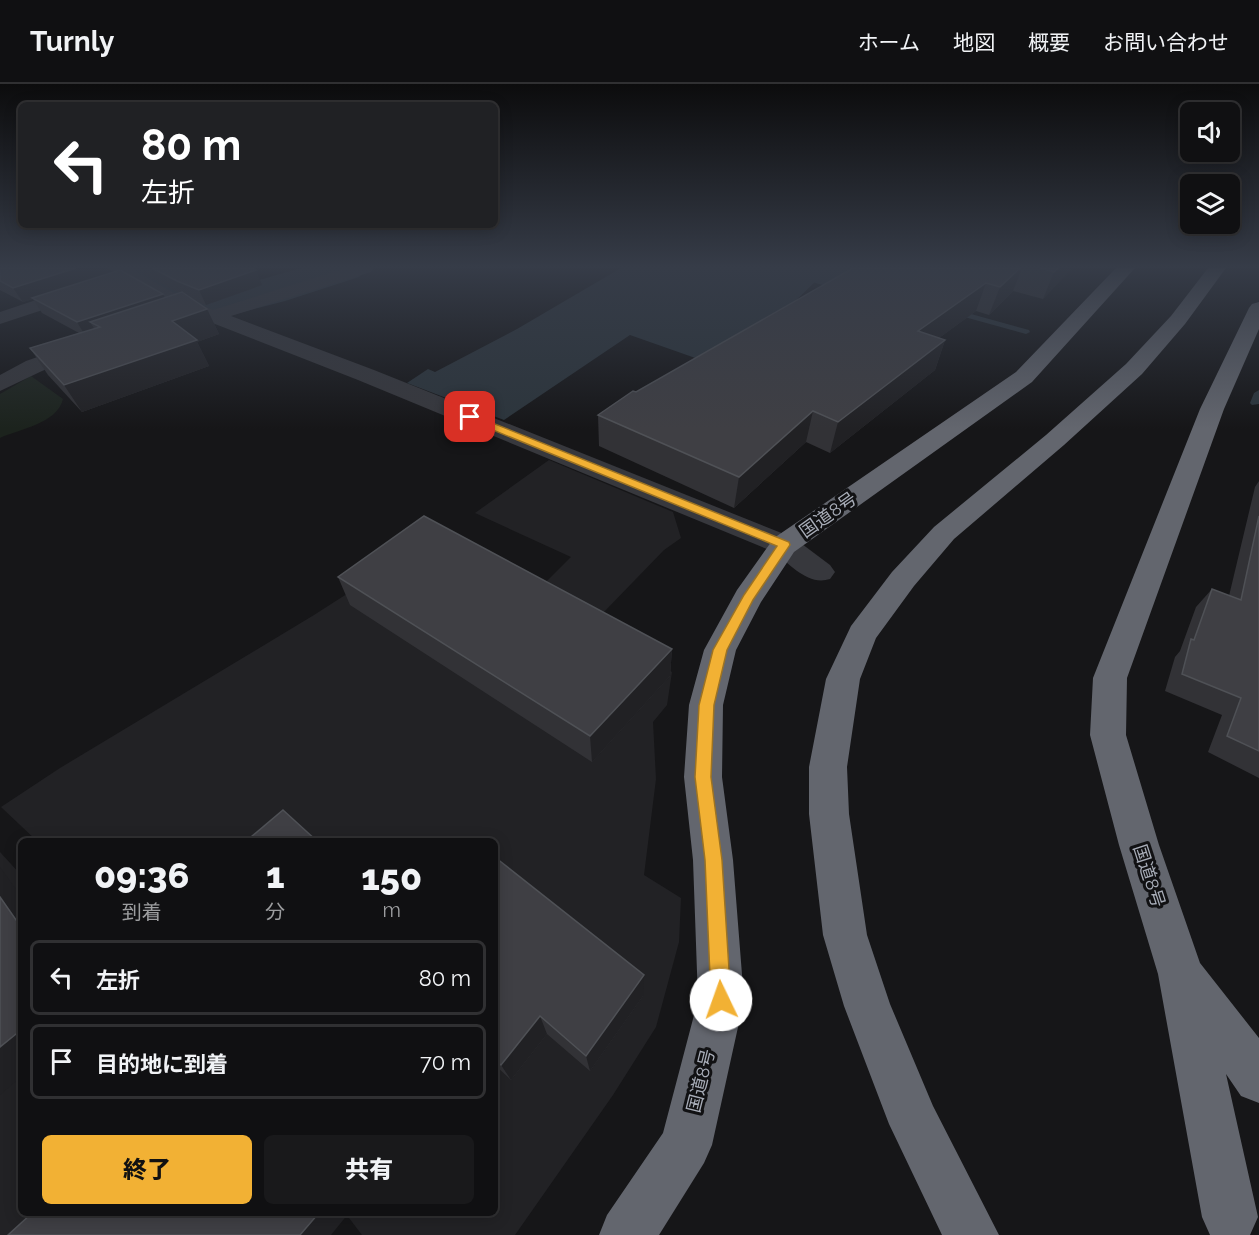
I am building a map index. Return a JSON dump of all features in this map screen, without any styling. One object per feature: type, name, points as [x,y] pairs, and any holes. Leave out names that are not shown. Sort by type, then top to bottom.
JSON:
[{"type":"highway","name":"国道8号","points":[[627,1235],[686,1145],[721,1000],[713,860],[703,777],[706,705],[720,650],[748,598],[784,545],[1024,377],[1075,322]]},
{"type":"highway","points":[[971,1235],[915,1125],[867,1006],[844,935],[830,814],[828,767],[843,679],[862,634],[903,579],[944,533],[1055,440],[1134,369],[1176,322]]},
{"type":"highway","name":"国道8号","points":[[1230,1217],[1181,974],[1139,845],[1108,735],[1110,678],[1212,408],[1253,322]]},
{"type":"highway","points":[[1181,974],[1259,1078]]},
{"type":"street","points":[[226,322],[366,375],[784,545],[820,572]]},
{"type":"street","points":[[0,384],[34,366],[96,342]]},
{"type":"shaded area","points":[[529,322],[765,322],[701,360],[630,335],[504,420],[407,383],[428,369],[435,372]]},
{"type":"shaded area","points":[[31,376],[63,399],[59,407],[45,420],[0,438],[0,394]]},
{"type":"shaded area","points":[[549,460],[673,512],[681,538],[664,550],[602,614],[544,584],[571,557],[475,513]]},
{"type":"shaded area","points":[[431,540],[672,672],[667,705],[653,722],[656,779],[644,875],[681,898],[679,942],[656,1027],[613,1095],[515,1235],[362,1235],[348,1216],[498,1216],[498,838],[34,838],[1,807],[60,768],[314,615]]},
{"type":"shaded area","points":[[0,852],[18,872],[18,1216],[296,1216],[310,1235],[0,1235]]},
{"type":"building","points":[[90,322],[173,322],[197,340],[64,385],[30,348],[100,327]]},
{"type":"building","points":[[759,322],[931,322],[918,331],[945,340],[838,422],[813,411],[739,477],[598,415],[633,391],[636,392]]},
{"type":"building","points":[[424,516],[672,649],[590,736],[338,577]]},
{"type":"building","points":[[1259,516],[1259,751],[1227,736],[1241,698],[1182,674],[1191,639],[1194,640],[1212,589],[1241,600]]},
{"type":"building","points":[[283,810],[314,838],[250,838]]},
{"type":"building","points":[[498,860],[644,975],[586,1056],[540,1016],[501,1065],[498,1062]]},
{"type":"building","points":[[0,897],[18,923],[18,1032],[0,1047]]},
{"type":"building","points":[[29,1216],[316,1216],[300,1235],[8,1235]]},
{"type":"waterway","points":[[990,322],[1026,332]]},
{"type":"waterway","points":[[1255,403],[1259,393]]},
{"type":"route","points":[[470,417],[784,545],[748,598],[720,650],[706,705],[703,777],[713,860],[721,1000]]}]
